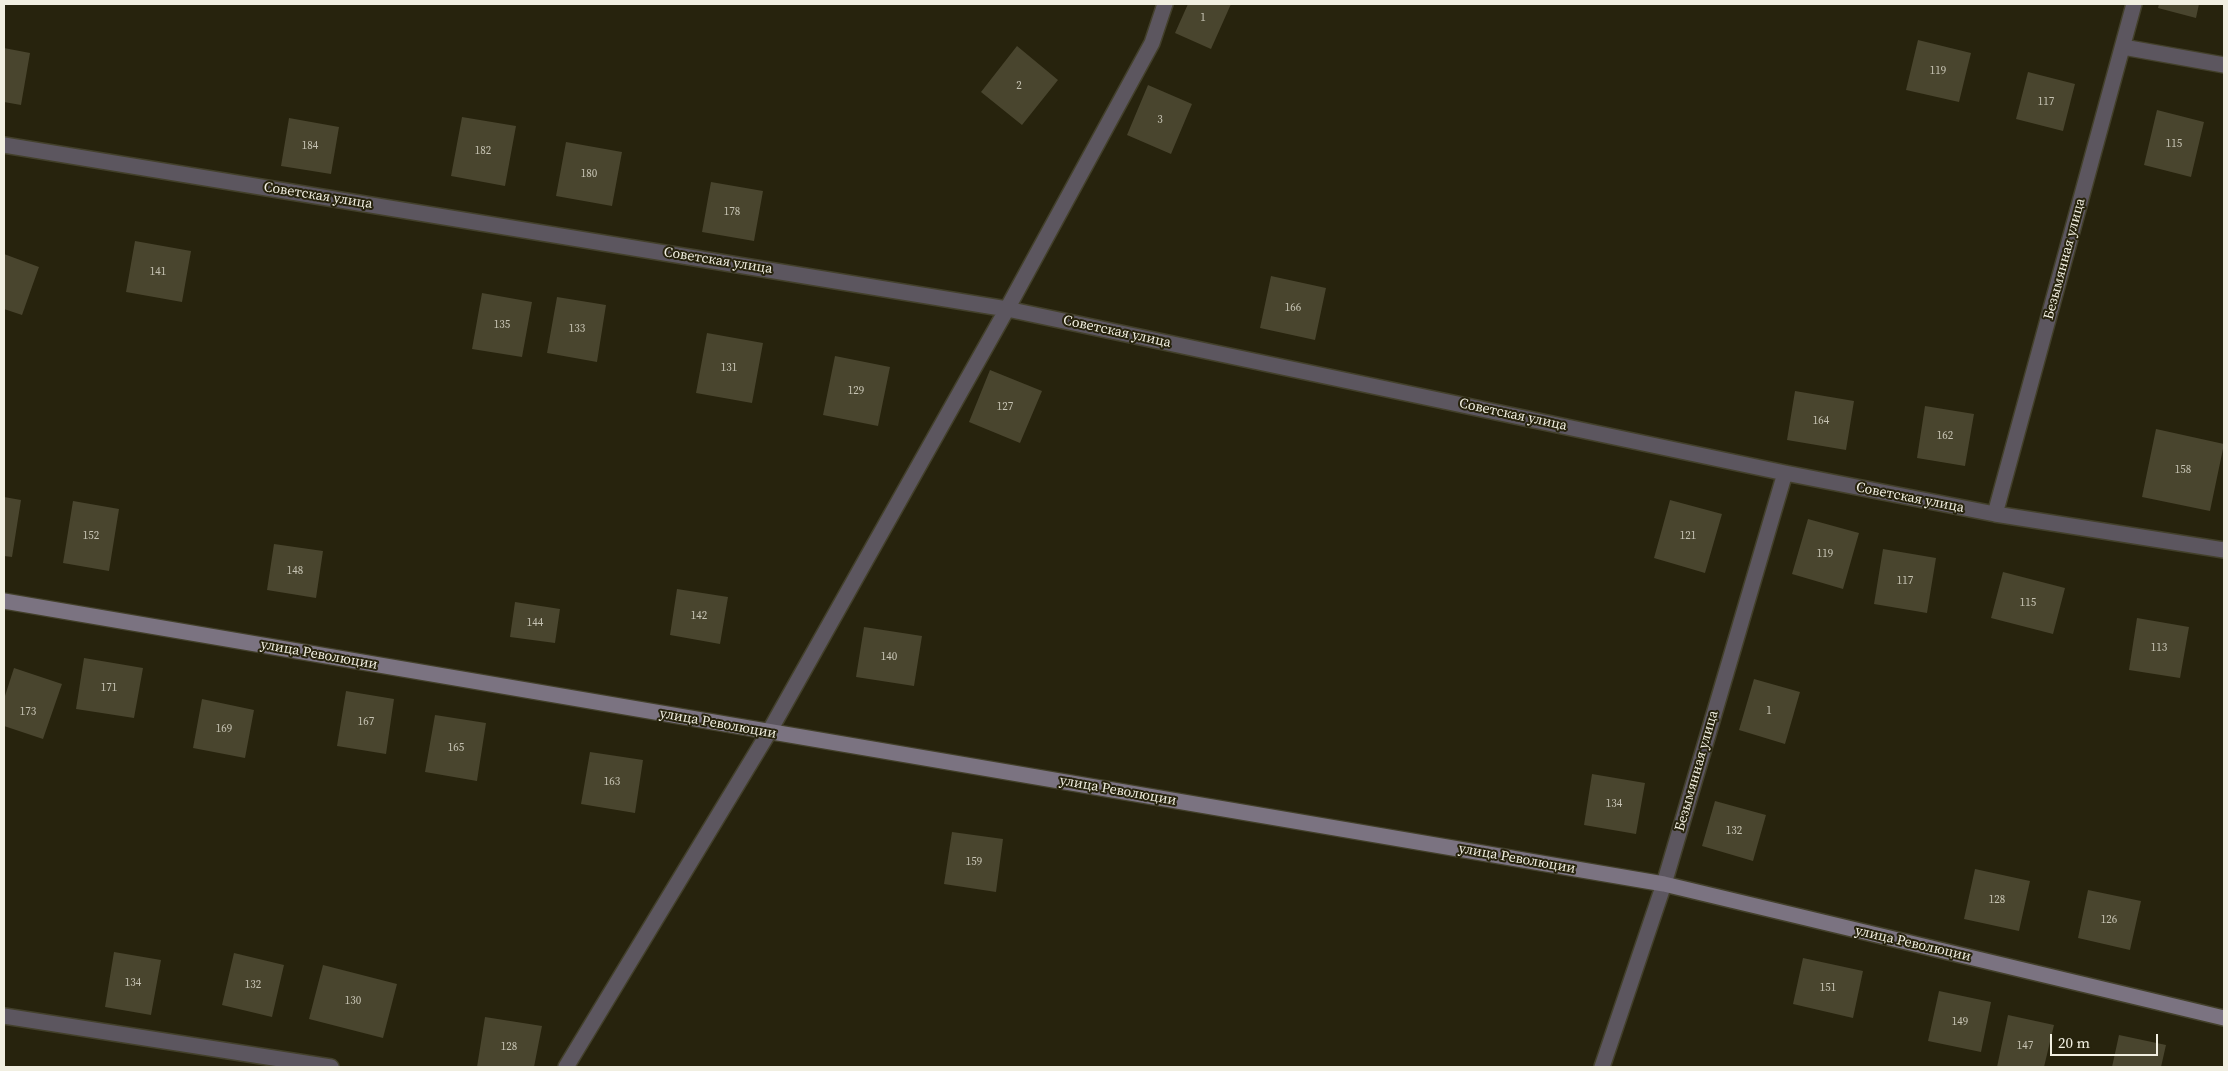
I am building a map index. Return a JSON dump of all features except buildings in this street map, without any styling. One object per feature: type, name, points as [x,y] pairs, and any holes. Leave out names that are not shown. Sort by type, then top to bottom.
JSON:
[{"type":"street","points":[[566,1067],[769,732],[1007,309],[1152,44],[1164,4]]},
{"type":"street","name":"Безымянная улица","points":[[1995,514],[2134,4]]},
{"type":"street","points":[[2123,48],[2224,66]]},
{"type":"street","name":"Советская улица","points":[[4,144],[1007,309],[1785,473],[1995,514],[2224,550]]},
{"type":"street","name":"Безымянная улица","points":[[1602,1067],[1664,884],[1785,473]]},
{"type":"street","name":"улица Революции","points":[[4,601],[1664,884],[2224,1018]]},
{"type":"street","points":[[4,1016],[331,1067]]}]
